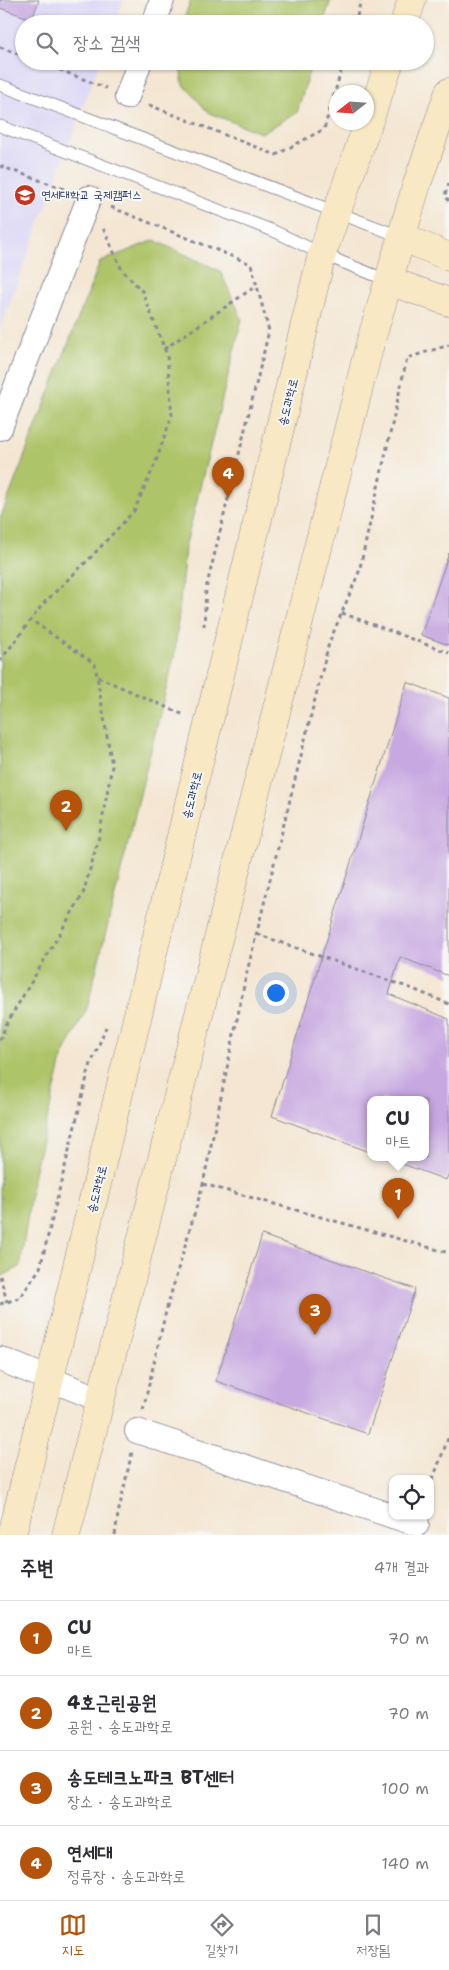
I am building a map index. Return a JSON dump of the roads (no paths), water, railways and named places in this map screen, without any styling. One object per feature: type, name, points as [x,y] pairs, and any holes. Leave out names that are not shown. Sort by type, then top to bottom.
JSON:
[{"type":"main road","points":[[407,15],[412,0]]},
{"type":"main road","name":"송도과학로","points":[[12,1535],[322,254],[387,70]]},
{"type":"main road","points":[[66,1535],[99,1399],[370,344],[449,92]]},
{"type":"main road","points":[[402,237],[449,257]]},
{"type":"main road","points":[[389,281],[449,302]]},
{"type":"street","points":[[157,15],[162,0]]},
{"type":"street","points":[[127,97],[137,70]]},
{"type":"street","points":[[0,428],[89,198]]},
{"type":"street","points":[[0,1359],[99,1399]]},
{"type":"street","points":[[137,1431],[389,1515]]},
{"type":"street","points":[[405,1520],[417,1524]]},
{"type":"lane","points":[[0,85],[402,237]]},
{"type":"lane","points":[[0,126],[276,232],[322,254],[389,281]]},
{"type":"place","name":"연세대학교 국제캠퍼스","points":[[25,195]]},
{"type":"place","name":"연세대","points":[[228,498]]},
{"type":"place","name":"4호근린공원","points":[[66,831]]},
{"type":"place","name":"CU","points":[[398,1219]]},
{"type":"place","name":"송도테크노파크 BT센터","points":[[315,1335]]}]
